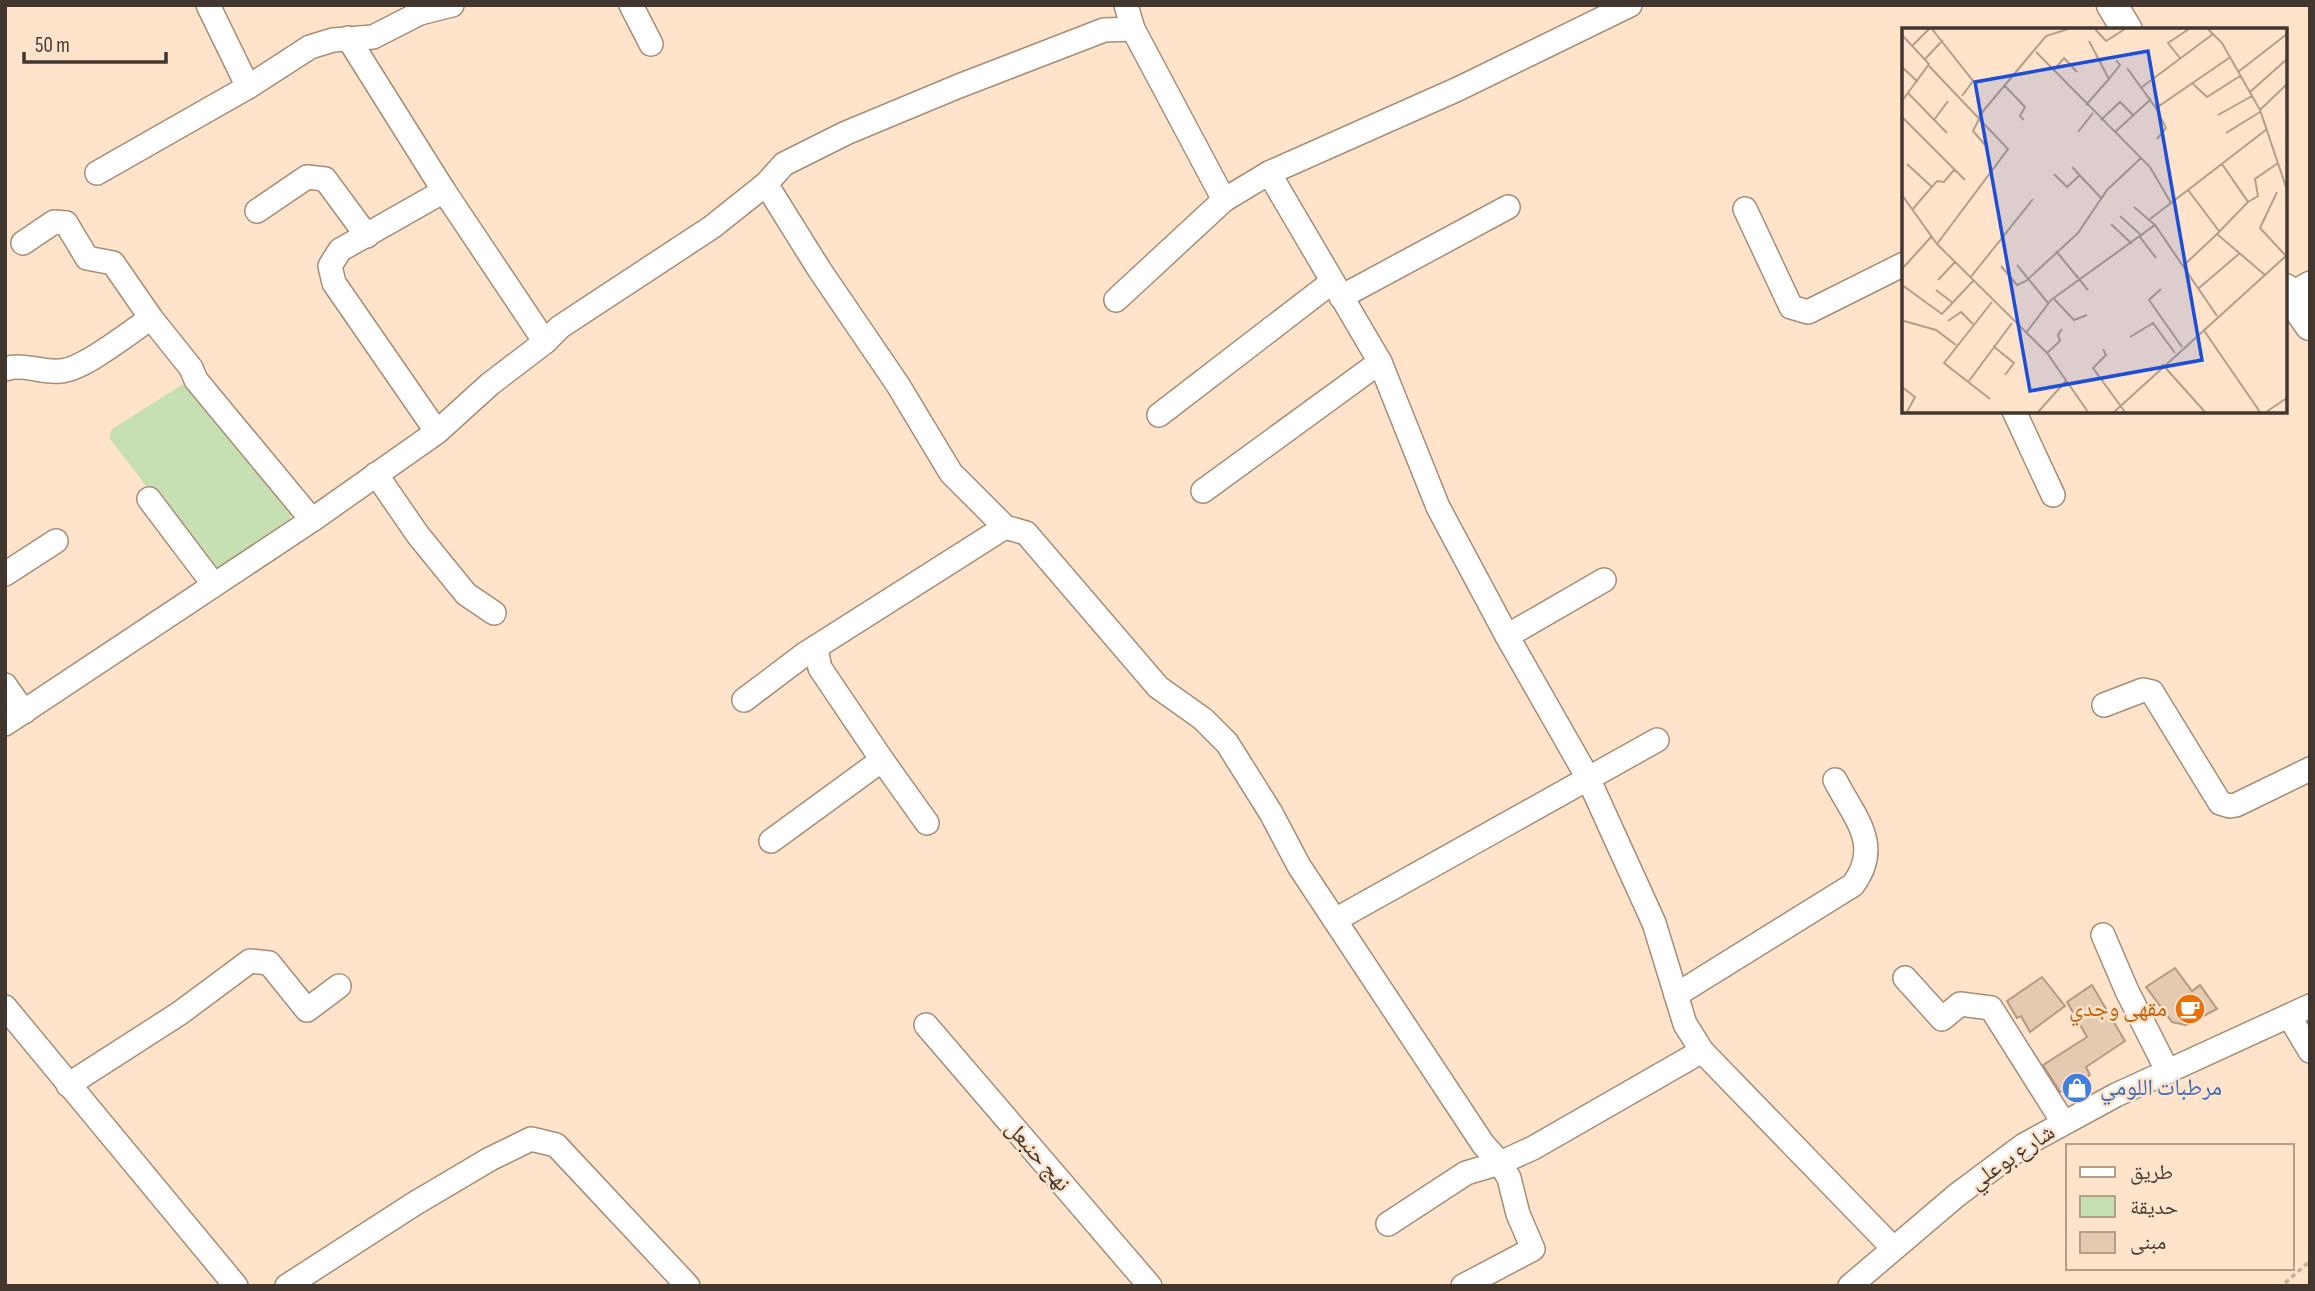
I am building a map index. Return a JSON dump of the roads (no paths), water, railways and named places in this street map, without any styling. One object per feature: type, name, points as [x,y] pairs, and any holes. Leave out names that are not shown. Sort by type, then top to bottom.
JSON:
[{"type":"main road","points":[[2112,5],[2126,28]]},
{"type":"main road","points":[[2295,289],[2310,325]]},
{"type":"street","points":[[208,5],[248,87]]},
{"type":"street","points":[[97,173],[248,87],[310,47],[348,38],[373,37],[419,9],[452,5]]},
{"type":"street","points":[[631,5],[650,44]]},
{"type":"street","points":[[1126,5],[1133,29],[1224,200]]},
{"type":"street","points":[[1116,300],[1224,200],[1269,173],[1458,89],[1602,11],[1630,5]]},
{"type":"street","points":[[5,685],[15,718],[312,520],[437,432],[560,327],[712,227],[766,184],[784,164],[846,133],[959,86],[1104,30],[1133,29]]},
{"type":"street","points":[[370,74],[373,37]]},
{"type":"street","points":[[348,38],[444,191],[545,342]]},
{"type":"street","points":[[1269,173],[1380,362],[1438,507],[1507,636],[1588,778],[1654,923],[1685,1024],[1702,1051],[1894,1248]]},
{"type":"street","points":[[257,211],[307,177],[325,179],[368,236]]},
{"type":"street","points":[[766,184],[819,270],[898,385],[951,473],[1005,527],[1026,533],[1158,688],[1203,719],[1227,743],[1271,813],[1287,846],[1335,920],[1483,1144],[1500,1163],[1509,1178],[1518,1214],[1533,1249],[1463,1286]]},
{"type":"street","points":[[437,432],[330,275],[330,266],[333,257],[340,250],[444,191]]},
{"type":"street","points":[[1159,415],[1337,290],[1508,207]]},
{"type":"street","points":[[1745,209],[1791,307],[1808,312],[1902,265]]},
{"type":"street","points":[[23,243],[54,222],[66,223],[87,258],[113,263],[151,318],[191,368],[196,380],[312,520]]},
{"type":"street","points":[[5,369],[18,365],[60,371],[78,366],[151,318]]},
{"type":"street","points":[[1203,491],[1380,362]]},
{"type":"street","points":[[2015,413],[2053,495]]},
{"type":"street","points":[[376,474],[418,535],[466,594],[494,613]]},
{"type":"street","points":[[149,499],[214,585]]},
{"type":"street","points":[[744,700],[805,654],[1005,527]]},
{"type":"street","points":[[5,574],[56,541]]},
{"type":"street","points":[[1507,636],[1604,580]]},
{"type":"street","points":[[816,649],[820,668],[927,823]]},
{"type":"street","points":[[2104,705],[2143,690],[2152,692],[2220,803],[2225,805],[2236,805],[2310,769]]},
{"type":"street","points":[[1335,920],[1657,740]]},
{"type":"street","points":[[771,841],[882,760]]},
{"type":"street","points":[[1676,995],[1853,885],[1867,856],[1867,847],[1864,835],[1835,780]]},
{"type":"street","points":[[2103,935],[2127,991],[2168,1072]]},
{"type":"street","points":[[68,1085],[180,1013],[250,961],[269,963],[307,1010],[339,986]]},
{"type":"street","points":[[1905,978],[1942,1019],[1960,1004],[1991,1008],[2063,1122]]},
{"type":"street","name":"شارع بوعلي","points":[[1850,1286],[1998,1163],[2063,1122],[2310,1006]]},
{"type":"street","points":[[5,1007],[236,1286]]},
{"type":"street","points":[[2289,1016],[2310,1051]]},
{"type":"street","name":"نهج حنبعل","points":[[926,1026],[1150,1286]]},
{"type":"street","points":[[1388,1224],[1466,1173],[1500,1163],[1532,1148],[1702,1051]]},
{"type":"street","points":[[288,1286],[414,1204],[491,1158],[531,1139],[556,1145],[688,1286]]},
{"type":"place","name":"مقهى وجدي","points":[[2190,1009]]},
{"type":"place","name":"مرطبات اللومي","points":[[2077,1088]]}]
